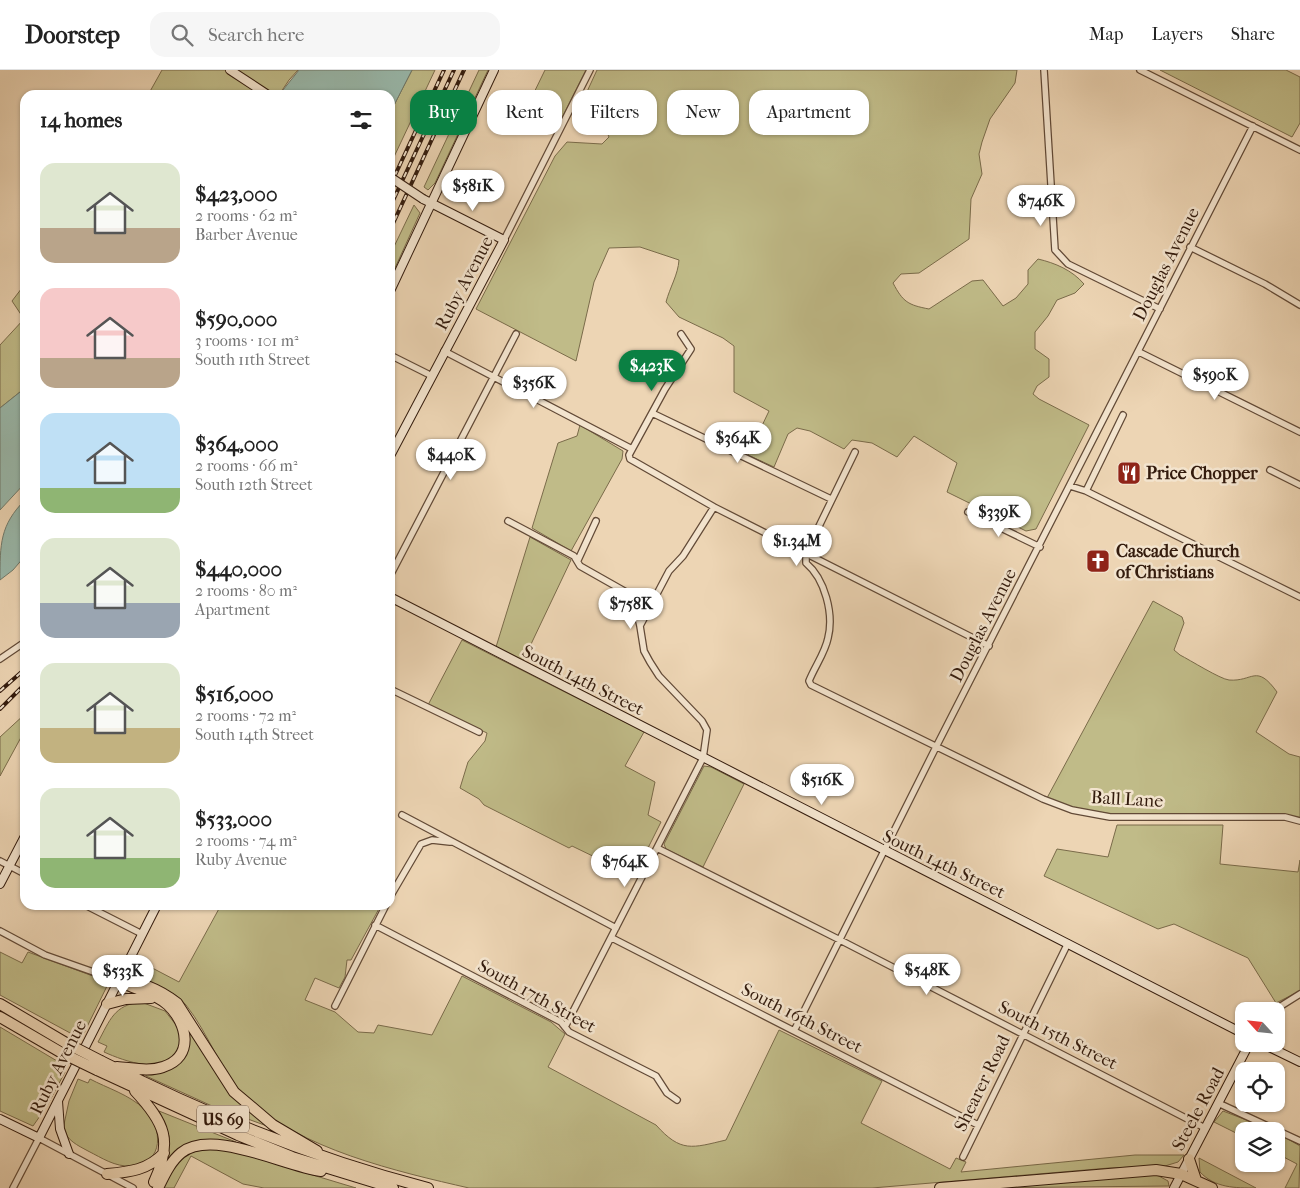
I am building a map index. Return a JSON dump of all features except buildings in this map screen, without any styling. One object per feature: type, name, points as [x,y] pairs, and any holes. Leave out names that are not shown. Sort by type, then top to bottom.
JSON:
[{"type":"highway","points":[[112,1067],[156,1069],[166,1067],[179,1056],[184,1047],[184,1025],[167,1004],[119,981]]},
{"type":"highway","points":[[119,981],[134,981],[168,996],[177,1004],[234,1092],[273,1125],[337,1162]]},
{"type":"highway","points":[[107,1004],[126,999],[157,998]]},
{"type":"highway","name":"US 69","points":[[0,1004],[66,1043],[131,1087],[238,1135],[292,1156],[393,1188]]},
{"type":"highway","name":"US 69","points":[[0,1017],[62,1053],[99,1066],[112,1067],[224,1120],[337,1162],[428,1188]]},
{"type":"highway","points":[[131,1087],[152,1109],[163,1130],[165,1153],[152,1188]]},
{"type":"highway","points":[[158,1188],[175,1158],[191,1147],[203,1143],[229,1146],[303,1168],[348,1175]]},
{"type":"highway","points":[[107,1174],[143,1169],[156,1162],[165,1153]]},
{"type":"highway","points":[[1189,1159],[1196,1180]]},
{"type":"highway","points":[[940,1188],[1156,1170],[1181,1174],[1212,1188]]},
{"type":"street","points":[[230,70],[260,90]]},
{"type":"street","points":[[395,281],[494,70]]},
{"type":"street","name":"Ruby Avenue","points":[[395,446],[504,240],[590,70]]},
{"type":"street","points":[[1044,70],[1054,250],[1068,264],[1160,309]]},
{"type":"street","points":[[1140,70],[1300,150]]},
{"type":"street","name":"Douglas Avenue","points":[[794,1031],[936,746],[1040,547],[1190,247],[1254,126]]},
{"type":"street","points":[[395,179],[432,204],[504,240]]},
{"type":"street","points":[[1190,247],[1271,288],[1300,306]]},
{"type":"street","points":[[395,566],[516,334]]},
{"type":"street","points":[[681,334],[691,349],[632,450],[629,457],[632,461],[714,507],[989,646]]},
{"type":"street","points":[[444,351],[632,450]]},
{"type":"street","points":[[1139,352],[1300,432]]},
{"type":"street","points":[[395,358],[432,376]]},
{"type":"street","points":[[652,413],[831,499]]},
{"type":"street","points":[[1086,492],[1123,416]]},
{"type":"street","points":[[806,553],[855,452]]},
{"type":"street","points":[[1270,470],[1300,485]]},
{"type":"street","points":[[1070,486],[1086,492],[1300,597]]},
{"type":"street","points":[[640,626],[670,571],[683,556],[714,507]]},
{"type":"street","points":[[968,512],[1040,547]]},
{"type":"street","points":[[508,521],[578,560],[580,566],[633,596],[644,650],[650,662],[659,676],[702,720],[707,730],[703,758],[565,1027]]},
{"type":"street","points":[[578,560],[596,521]]},
{"type":"street","name":"Ball Lane","points":[[806,553],[806,563],[814,569],[824,591],[830,625],[828,639],[812,673],[810,685],[1043,799],[1072,810],[1110,816],[1285,818],[1300,820]]},
{"type":"street","name":"South 14th Street","points":[[395,601],[884,852],[1068,943],[1235,1029]]},
{"type":"street","points":[[0,659],[20,645]]},
{"type":"street","points":[[395,691],[479,732]]},
{"type":"street","points":[[402,815],[616,928]]},
{"type":"street","points":[[395,888],[421,844],[432,840],[450,842]]},
{"type":"street","points":[[0,884],[20,845]]},
{"type":"street","name":"South 15th Street","points":[[657,848],[1205,1128]]},
{"type":"street","points":[[0,861],[20,872]]},
{"type":"street","points":[[95,910],[142,934]]},
{"type":"street","name":"Ruby Avenue","points":[[12,1188],[154,910]]},
{"type":"street","points":[[335,1006],[383,910]]},
{"type":"street","name":"South 17th Street","points":[[375,925],[561,1022],[569,1032],[656,1076],[667,1093],[677,1100]]},
{"type":"street","points":[[0,931],[45,955],[119,981]]},
{"type":"street","name":"South 16th Street","points":[[612,938],[978,1125]]},
{"type":"street","name":"Shearer Road","points":[[963,1157],[1068,943]]},
{"type":"street","points":[[1285,1004],[1300,994]]},
{"type":"street","name":"Steele Road","points":[[1174,1188],[1245,1052]]},
{"type":"street","points":[[1279,1052],[1300,1062]]},
{"type":"street","points":[[58,1099],[60,1129],[69,1154]]},
{"type":"street","points":[[1218,1103],[1300,1140]]},
{"type":"street","points":[[0,1119],[133,1188]]},
{"type":"shaded area","points":[[162,70],[298,70],[282,90],[151,90]]},
{"type":"shaded area","points":[[299,70],[412,70],[395,103],[395,90],[283,90]]},
{"type":"shaded area","points":[[412,70],[435,70],[426,90],[410,90],[410,123],[395,155],[395,103]]},
{"type":"shaded area","points":[[479,70],[488,70],[477,93],[477,90],[470,90]]},
{"type":"shaded area","points":[[545,70],[586,70],[576,90],[572,90],[572,98],[562,118],[562,90],[535,90]]},
{"type":"shaded area","points":[[597,70],[1017,70],[1015,83],[990,119],[982,142],[979,154],[982,174],[971,199],[969,239],[919,273],[901,274],[893,283],[907,302],[929,309],[972,281],[983,280],[1003,306],[1016,298],[1028,284],[1028,270],[1038,259],[1063,268],[1084,284],[1075,293],[1057,300],[1048,316],[1035,332],[1035,349],[1049,359],[1049,377],[1037,386],[1033,394],[1089,425],[1036,529],[1026,531],[947,492],[957,463],[914,436],[897,457],[872,443],[852,440],[844,449],[810,431],[797,428],[788,434],[774,467],[748,455],[769,411],[734,392],[734,346],[723,338],[679,317],[666,302],[679,260],[640,247],[609,248],[594,282],[576,361],[476,309],[555,156],[567,142],[602,144],[609,137],[608,135],[657,135],[657,90],[588,90]]},
{"type":"shaded area","points":[[1160,70],[1286,70],[1300,77],[1300,123],[1292,137]]},
{"type":"shaded area","points":[[448,135],[458,135],[435,183],[428,190],[424,187]]},
{"type":"shaded area","points":[[414,205],[420,213],[395,268],[395,245]]},
{"type":"shaded area","points":[[20,291],[20,313],[12,301]]},
{"type":"shaded area","points":[[20,323],[20,392],[0,408],[0,345]]},
{"type":"shaded area","points":[[20,392],[20,488],[0,510],[0,408]]},
{"type":"shaded area","points":[[580,425],[623,451],[622,459],[571,551],[532,528],[558,443],[577,436]]},
{"type":"shaded area","points":[[20,506],[20,562],[0,580],[0,556],[3,536]]},
{"type":"shaded area","points":[[530,537],[571,560],[523,661],[496,647]]},
{"type":"shaded area","points":[[1153,601],[1182,617],[1184,623],[1174,650],[1180,655],[1225,679],[1237,680],[1259,676],[1270,683],[1277,692],[1256,732],[1289,754],[1300,757],[1300,819],[1112,814],[1069,807],[1047,798]]},
{"type":"shaded area","points":[[462,640],[644,732],[625,766],[655,782],[648,815],[661,822],[634,876],[572,846],[569,848],[484,805],[479,799],[460,788],[468,762],[485,741],[487,733],[428,705]]},
{"type":"shaded area","points":[[20,719],[20,739],[0,776],[0,737]]},
{"type":"shaded area","points":[[704,766],[711,767],[744,784],[703,867],[666,849],[664,844]]},
{"type":"shaded area","points":[[1117,825],[1223,825],[1220,864],[1298,872],[1300,860],[1300,991],[1275,1002],[1248,958],[1174,924],[1158,929],[1044,876],[1057,849],[1108,857]]},
{"type":"shaded area","points":[[218,910],[378,910],[351,960],[347,960],[345,977],[339,988],[315,978],[305,1000],[335,1012],[358,1032],[374,1033],[378,1025],[432,1035],[462,976],[551,1022],[565,1034],[548,1067],[656,1125],[680,1144],[696,1146],[726,1140],[779,1030],[882,1081],[861,1123],[950,1169],[956,1158],[966,1162],[961,1172],[1135,1155],[1184,1155],[1178,1162],[1165,1166],[1109,1168],[872,1188],[469,1188],[381,1166],[351,1156],[293,1131],[268,1115],[237,1087],[194,1016],[181,999],[135,974],[137,960],[179,982]]},
{"type":"shaded area","points":[[0,952],[22,963],[28,952],[109,982],[84,1033],[74,1028],[72,1034],[0,995]]},
{"type":"shaded area","points":[[141,1002],[165,1011],[180,1030],[179,1046],[173,1056],[165,1062],[145,1064],[123,1059],[104,1052],[107,1046],[98,1042],[110,1020],[119,1010],[125,1006]]},
{"type":"shaded area","points":[[0,1027],[57,1061],[55,1066],[65,1072],[47,1106],[33,1126],[0,1111]]},
{"type":"shaded area","points":[[189,1031],[225,1086],[267,1126],[212,1106],[146,1076],[146,1073],[162,1071],[189,1038]]},
{"type":"shaded area","points":[[78,1079],[88,1083],[90,1079],[125,1096],[144,1109],[155,1125],[157,1134],[155,1152],[150,1159],[142,1164],[120,1165],[109,1162],[84,1149],[67,1137],[63,1129],[69,1101]]},
{"type":"shaded area","points":[[159,1111],[236,1142],[235,1145],[215,1141],[200,1142],[170,1160],[167,1159],[169,1136]]},
{"type":"shaded area","points":[[1223,1111],[1252,1122],[1235,1122],[1235,1132],[1214,1122]]},
{"type":"shaded area","points":[[1285,1137],[1300,1146],[1299,1188],[1285,1188],[1297,1164],[1285,1158]]},
{"type":"shaded area","points":[[223,1148],[356,1188],[264,1188],[243,1184],[191,1156],[174,1188],[162,1188],[179,1161],[185,1156],[200,1150]]},
{"type":"shaded area","points":[[1199,1158],[1256,1188],[1226,1186],[1212,1181],[1200,1172]]},
{"type":"shaded area","points":[[1131,1174],[1157,1175],[1168,1181],[1169,1186],[975,1188]]},
{"type":"railway","points":[[395,175],[444,70]]},
{"type":"railway","points":[[395,196],[454,70]]},
{"type":"railway","points":[[395,219],[464,70]]},
{"type":"railway","points":[[0,691],[20,673]]},
{"type":"railway","points":[[0,709],[20,689]]},
{"type":"place","name":"Price Chopper","points":[[1129,473]]},
{"type":"place","name":"Cascade Church of Christians","points":[[1098,561]]}]
